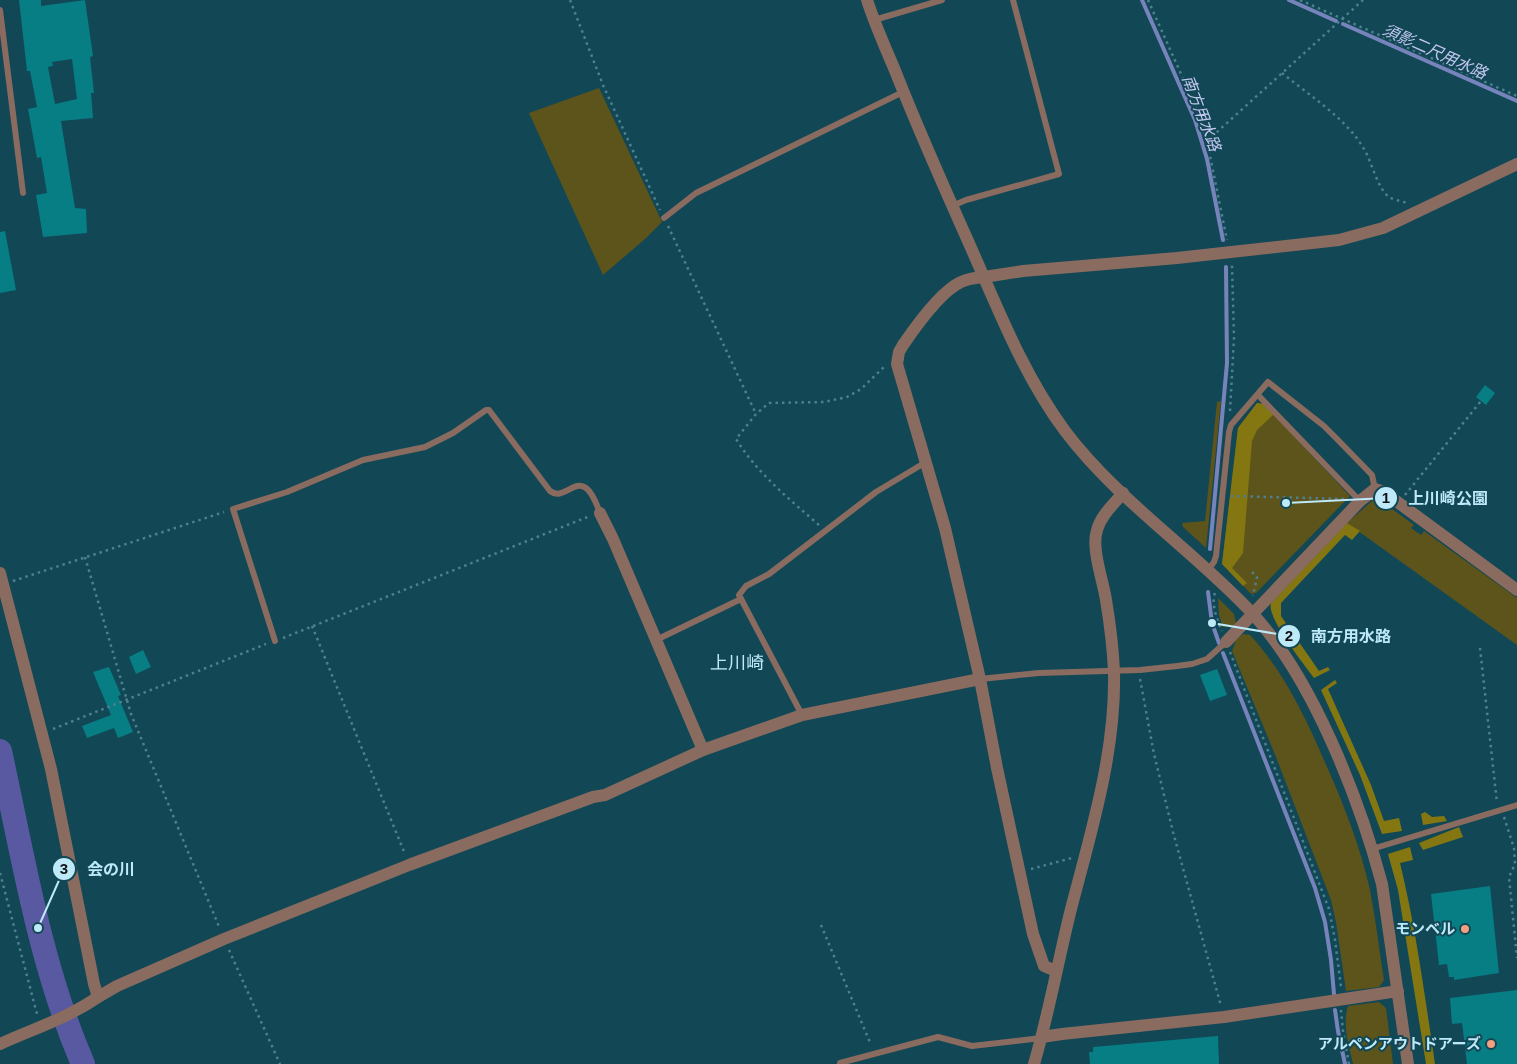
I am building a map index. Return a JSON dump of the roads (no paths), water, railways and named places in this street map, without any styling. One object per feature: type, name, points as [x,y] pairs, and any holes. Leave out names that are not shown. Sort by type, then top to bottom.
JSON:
[{"type":"street","points":[[867,0],[903,92],[952,206],[1015,345],[1045,401],[1076,444],[1123,493],[1208,570],[1253,614],[1289,663],[1316,709],[1344,772],[1372,848],[1382,884],[1408,1064]]},
{"type":"street","points":[[1056,971],[1044,966],[1033,934],[980,679],[945,528],[898,369],[897,360],[903,344],[943,296],[960,282],[973,278],[1023,271],[1339,240],[1383,228],[1517,164]]},
{"type":"street","points":[[1226,642],[1355,501],[1375,489],[1384,492],[1517,590]]},
{"type":"street","points":[[1034,1064],[1042,1037],[1106,760],[1112,718],[1114,671],[1110,626],[1095,536],[1100,521],[1123,493]]},
{"type":"street","points":[[600,512],[613,538],[703,750]]},
{"type":"street","points":[[2,578],[51,769],[98,997]]},
{"type":"street","points":[[0,1044],[75,1012],[117,986],[224,939],[409,865],[593,797],[605,795],[703,750],[802,715],[980,679]]},
{"type":"street","points":[[1042,1037],[1224,1017],[1398,991]]},
{"type":"lane","points":[[874,20],[942,0]]},
{"type":"lane","points":[[952,206],[966,200],[1059,174],[1013,0]]},
{"type":"lane","points":[[0,10],[23,194]]},
{"type":"lane","points":[[664,218],[696,194],[903,92]]},
{"type":"lane","points":[[1208,570],[1216,556],[1231,425],[1268,382],[1324,426],[1372,475],[1375,489]]},
{"type":"lane","points":[[1258,394],[1355,501]]},
{"type":"lane","points":[[275,641],[233,509],[287,492],[363,460],[425,447],[453,433],[486,410],[489,410],[550,491],[559,495],[578,486],[584,487],[588,490],[600,512]]},
{"type":"lane","points":[[802,715],[741,599],[740,592],[746,586],[769,574],[876,492],[926,462]]},
{"type":"lane","points":[[656,640],[741,599]]},
{"type":"lane","points":[[980,679],[1039,674],[1140,670],[1177,666],[1201,661],[1213,654],[1226,642]]},
{"type":"lane","points":[[1372,848],[1517,805]]},
{"type":"lane","points":[[840,1064],[938,1037],[972,1046],[1042,1037]]},
{"type":"waterway","name":"南方用水路","points":[[1142,0],[1195,120],[1207,159],[1223,240]]},
{"type":"waterway","name":"須影二尺用水路","points":[[1289,0],[1336,21]]},
{"type":"waterway","name":"須影二尺用水路","points":[[1343,24],[1517,101]]},
{"type":"waterway","name":"南方用水路","points":[[1210,549],[1227,363],[1226,267]]},
{"type":"waterway","name":"南方用水路","points":[[1208,592],[1212,623],[1219,643]]},
{"type":"waterway","name":"南方用水路","points":[[1223,653],[1315,888],[1325,922],[1334,994]]},
{"type":"waterway","points":[[0,751],[44,949],[55,988],[83,1064]]},
{"type":"waterway","name":"南方用水路","points":[[1335,1010],[1345,1064]]},
{"type":"place","name":"上川崎公園","points":[[1286,503]]},
{"type":"place","name":"南方用水路","points":[[1212,623]]},
{"type":"place","name":"会の川","points":[[38,928]]},
{"type":"place","name":"モンベル","points":[[1465,929]]},
{"type":"place","name":"アルペンアウトドアーズ","points":[[1491,1044]]},
{"type":"district","name":"上川崎","points":[[737,663]]}]
